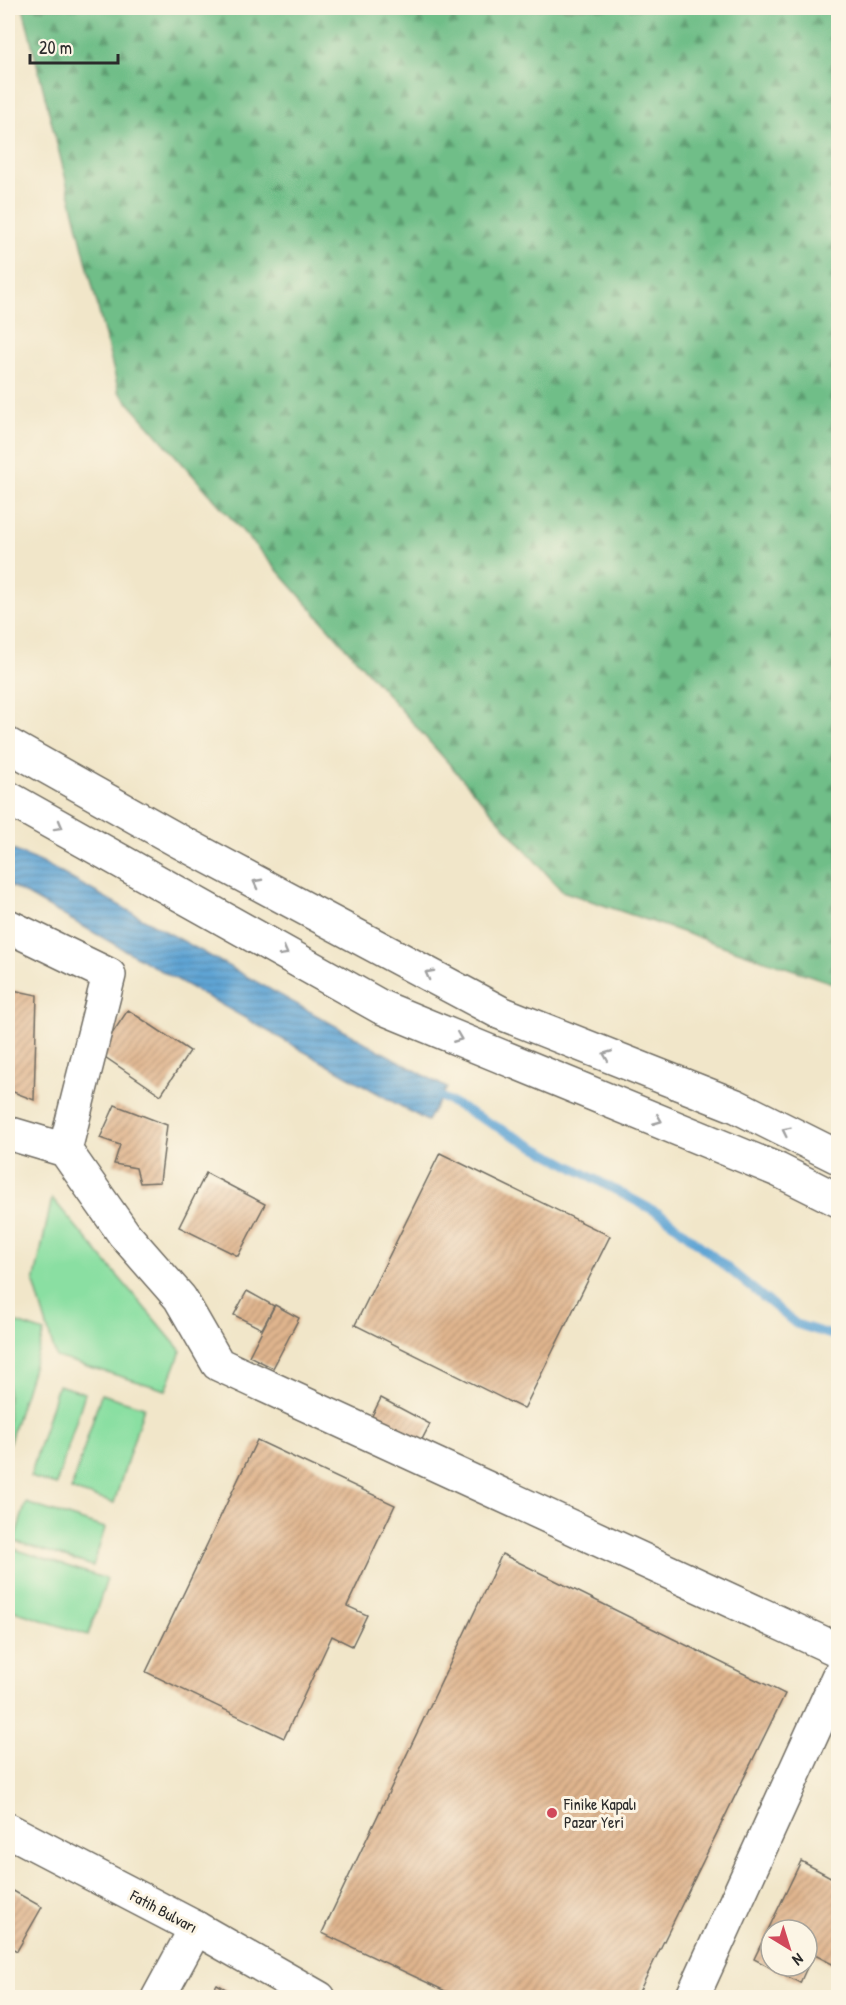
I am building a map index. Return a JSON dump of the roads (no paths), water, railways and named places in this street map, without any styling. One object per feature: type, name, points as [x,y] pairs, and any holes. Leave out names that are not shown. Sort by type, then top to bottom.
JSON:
[{"type":"street","points":[[8,745],[177,840],[501,1013],[736,1106],[838,1156]]},
{"type":"street","points":[[8,798],[381,1007],[778,1170],[838,1200]]},
{"type":"street","points":[[8,926],[109,975],[65,1150]]},
{"type":"street","points":[[8,1133],[65,1150],[124,1234],[180,1298],[218,1364],[838,1650]]},
{"type":"street","points":[[692,1998],[838,1677]]},
{"type":"street","name":"Fatih Bulvarı","points":[[8,1830],[196,1928],[319,1998]]},
{"type":"street","points":[[158,1998],[196,1928]]},
{"type":"water","points":[[8,848],[45,864],[447,1088],[427,1121],[8,884]]},
{"type":"waterway","points":[[432,1092],[664,1216],[796,1324],[838,1337]]},
{"type":"place","name":"Finike Kapalı Pazar Yeri","points":[[552,1813]]}]
